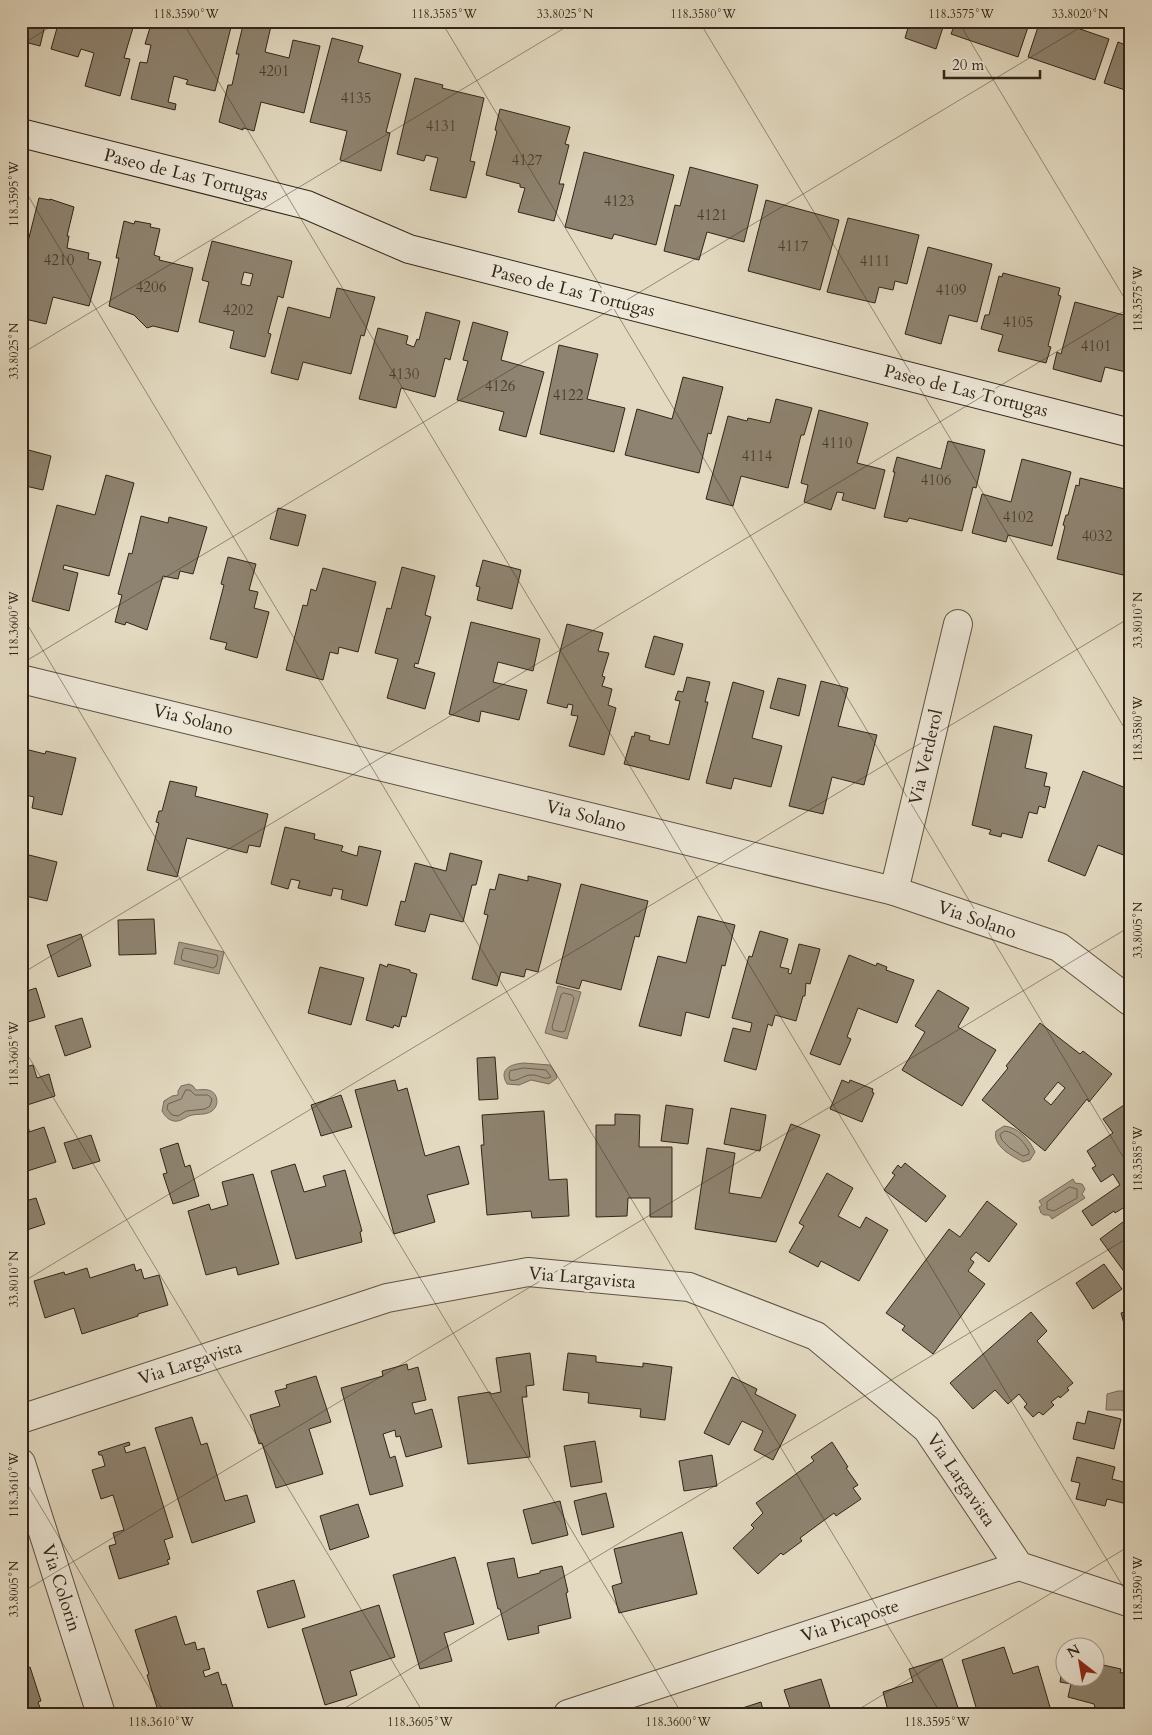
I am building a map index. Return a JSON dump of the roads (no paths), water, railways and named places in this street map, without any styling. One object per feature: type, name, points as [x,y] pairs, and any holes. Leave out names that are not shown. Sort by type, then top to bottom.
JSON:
[{"type":"street","name":"Paseo de Las Tortugas","points":[[21,132],[307,205],[409,249],[1131,433]]},
{"type":"street","name":"Via Verderol","points":[[894,891],[958,624]]},
{"type":"street","name":"Via Solano","points":[[21,679],[894,891],[1059,947],[1131,1002]]},
{"type":"street","name":"Via Largavista","points":[[21,1419],[387,1298],[528,1272],[689,1288],[816,1336],[920,1423],[927,1429],[1019,1566]]},
{"type":"street","name":"Via Colorin","points":[[21,1463],[101,1714]]},
{"type":"street","points":[[1019,1566],[1131,1603]]},
{"type":"street","name":"Via Picaposte","points":[[568,1714],[1019,1566]]},
{"type":"water","points":[[179,942],[224,952],[219,974],[174,964]]},
{"type":"water","points":[[558,986],[581,992],[567,1039],[545,1033]]},
{"type":"water","points":[[524,1063],[550,1065],[557,1078],[549,1084],[531,1080],[519,1085],[507,1084],[504,1075],[507,1068]]},
{"type":"water","points":[[189,1084],[196,1090],[206,1090],[214,1093],[217,1099],[215,1108],[212,1111],[192,1115],[178,1121],[170,1120],[162,1111],[164,1101],[178,1095],[181,1086]]},
{"type":"water","points":[[1004,1126],[1019,1132],[1030,1143],[1035,1152],[1030,1160],[1023,1162],[1000,1146],[997,1141],[996,1131]]},
{"type":"water","points":[[1073,1179],[1075,1183],[1082,1184],[1085,1189],[1082,1194],[1085,1198],[1052,1219],[1049,1215],[1041,1213],[1039,1207],[1042,1205],[1039,1201]]},
{"type":"water","points":[[1118,1391],[1131,1391],[1131,1414],[1121,1410],[1106,1410],[1107,1394]]}]
